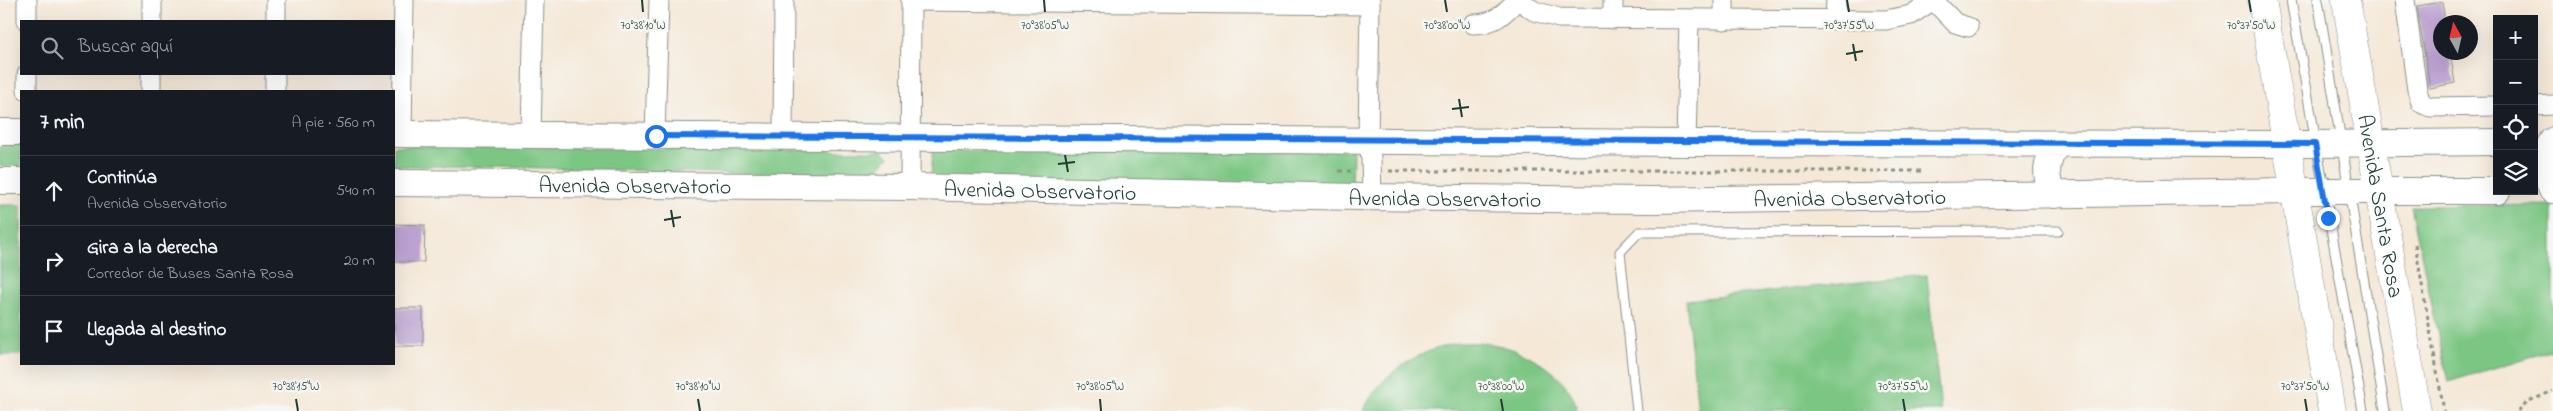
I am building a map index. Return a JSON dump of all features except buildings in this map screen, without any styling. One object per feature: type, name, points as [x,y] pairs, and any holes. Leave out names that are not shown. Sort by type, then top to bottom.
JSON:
[{"type":"main road","points":[[2262,0],[2332,411]]},
{"type":"main road","name":"Avenida Santa Rosa","points":[[2346,0],[2416,411]]},
{"type":"main road","points":[[0,132],[20,132]]},
{"type":"main road","points":[[398,134],[1686,143],[2315,144],[2493,142]]},
{"type":"main road","points":[[2538,141],[2553,141]]},
{"type":"main road","points":[[2546,190],[2545,162],[2548,146],[2553,141]]},
{"type":"main road","points":[[2054,195],[2047,179],[2046,171],[2048,162],[2057,144]]},
{"type":"main road","points":[[0,181],[20,181]]},
{"type":"main road","name":"Avenida Observatorio","points":[[395,183],[910,187],[1365,197],[1650,200],[2295,191],[2493,191]]},
{"type":"street","points":[[27,20],[28,0]]},
{"type":"street","points":[[152,0],[152,20]]},
{"type":"street","points":[[276,0],[276,20]]},
{"type":"street","points":[[398,134],[404,0]]},
{"type":"street","points":[[531,135],[534,0]]},
{"type":"street","points":[[656,136],[659,0]]},
{"type":"street","points":[[783,138],[784,0]]},
{"type":"street","points":[[1473,24],[1492,22],[1500,18],[1518,0],[1534,11],[1546,16],[1688,20],[1899,19],[1912,15],[1933,0],[1955,23],[1968,27]]},
{"type":"street","points":[[1613,0],[1613,19]]},
{"type":"street","points":[[1724,0],[1724,20]]},
{"type":"street","points":[[1835,20],[1836,0]]},
{"type":"street","points":[[2405,0],[2417,90],[2421,103],[2430,107],[2493,106]]},
{"type":"street","points":[[910,187],[911,1],[1370,2],[1368,141],[1360,158],[1365,171],[1365,197]]},
{"type":"street","points":[[1686,143],[1688,20]]},
{"type":"street","points":[[27,75],[27,90]]},
{"type":"street","points":[[151,75],[151,90]]},
{"type":"street","points":[[275,75],[275,90]]},
{"type":"street","points":[[2538,106],[2553,106]]},
{"type":"lane","points":[[2291,0],[2315,144],[2336,191],[2385,411]]},
{"type":"lane","points":[[2318,0],[2342,143],[2336,191],[2363,411]]},
{"type":"lane","points":[[1637,411],[1620,252],[1640,232],[2058,231]]},
{"type":"path","name":"Avenida Observatorio","points":[[1329,171],[1927,171]]},
{"type":"path","points":[[2518,411],[2527,402],[2553,391]]},
{"type":"green space","points":[[0,141],[20,142],[20,166],[0,166]]},
{"type":"green space","points":[[395,146],[883,151],[889,157],[870,177],[513,167],[395,166]]},
{"type":"green space","points":[[1353,150],[1352,194],[930,187],[933,151]]},
{"type":"green space","points":[[0,205],[20,205],[20,355],[0,355]]},
{"type":"green space","points":[[2553,205],[2553,350],[2448,382],[2411,206]]},
{"type":"green space","points":[[1927,275],[1941,411],[1698,411],[1686,300]]},
{"type":"green space","points":[[1458,343],[1497,345],[1522,353],[1535,360],[1558,377],[1567,387],[1574,399],[1577,411],[1363,411],[1380,385],[1402,365],[1429,352]]},
{"type":"route","points":[[656,136],[1686,143],[2315,144],[2328,218]]}]
